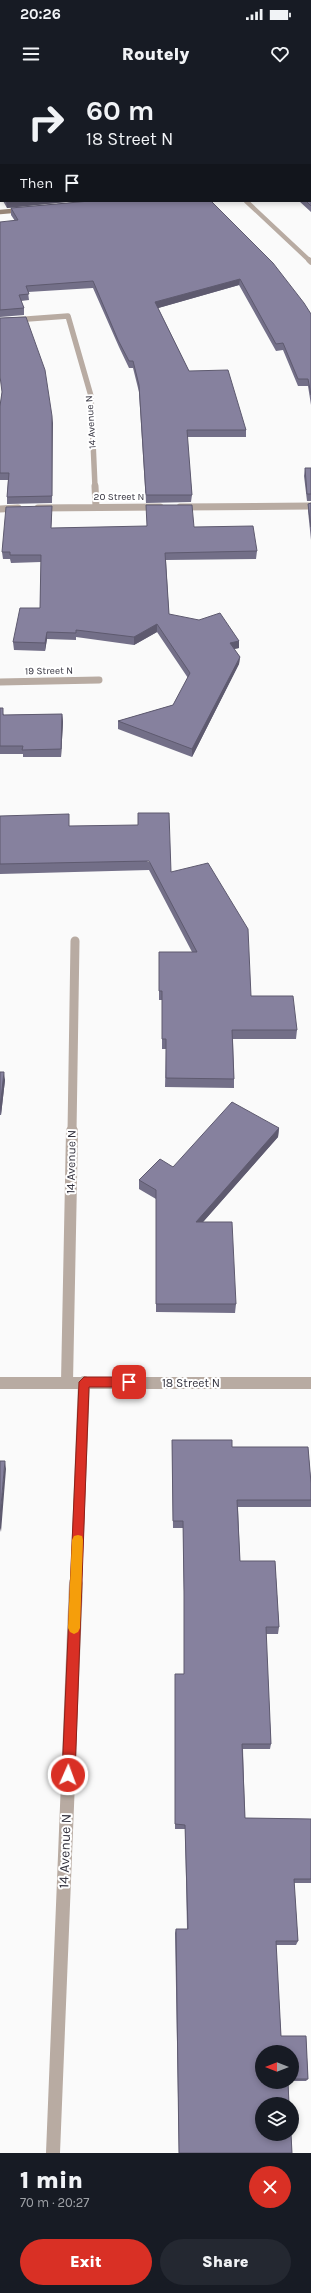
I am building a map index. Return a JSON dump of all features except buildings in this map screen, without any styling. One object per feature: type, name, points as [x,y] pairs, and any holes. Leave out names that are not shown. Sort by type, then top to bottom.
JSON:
[{"type":"street","points":[[247,202],[311,262]]},
{"type":"street","points":[[0,212],[31,209]]},
{"type":"street","name":"14 Avenue N","points":[[0,321],[68,316],[91,396],[96,507]]},
{"type":"street","points":[[174,507],[311,506]]},
{"type":"street","name":"20 Street N","points":[[32,508],[167,507]]},
{"type":"street","points":[[0,509],[24,508]]},
{"type":"street","name":"19 Street N","points":[[0,682],[99,680]]},
{"type":"street","name":"14 Avenue N","points":[[67,1382],[75,941]]},
{"type":"street","name":"14 Avenue N","points":[[53,2153],[84,1382]]},
{"type":"street","name":"18 Street N","points":[[0,1383],[311,1383]]},
{"type":"slow traffic","points":[[74,1628],[78,1540]]},
{"type":"route","points":[[68,1775],[84,1382],[129,1382]]}]
